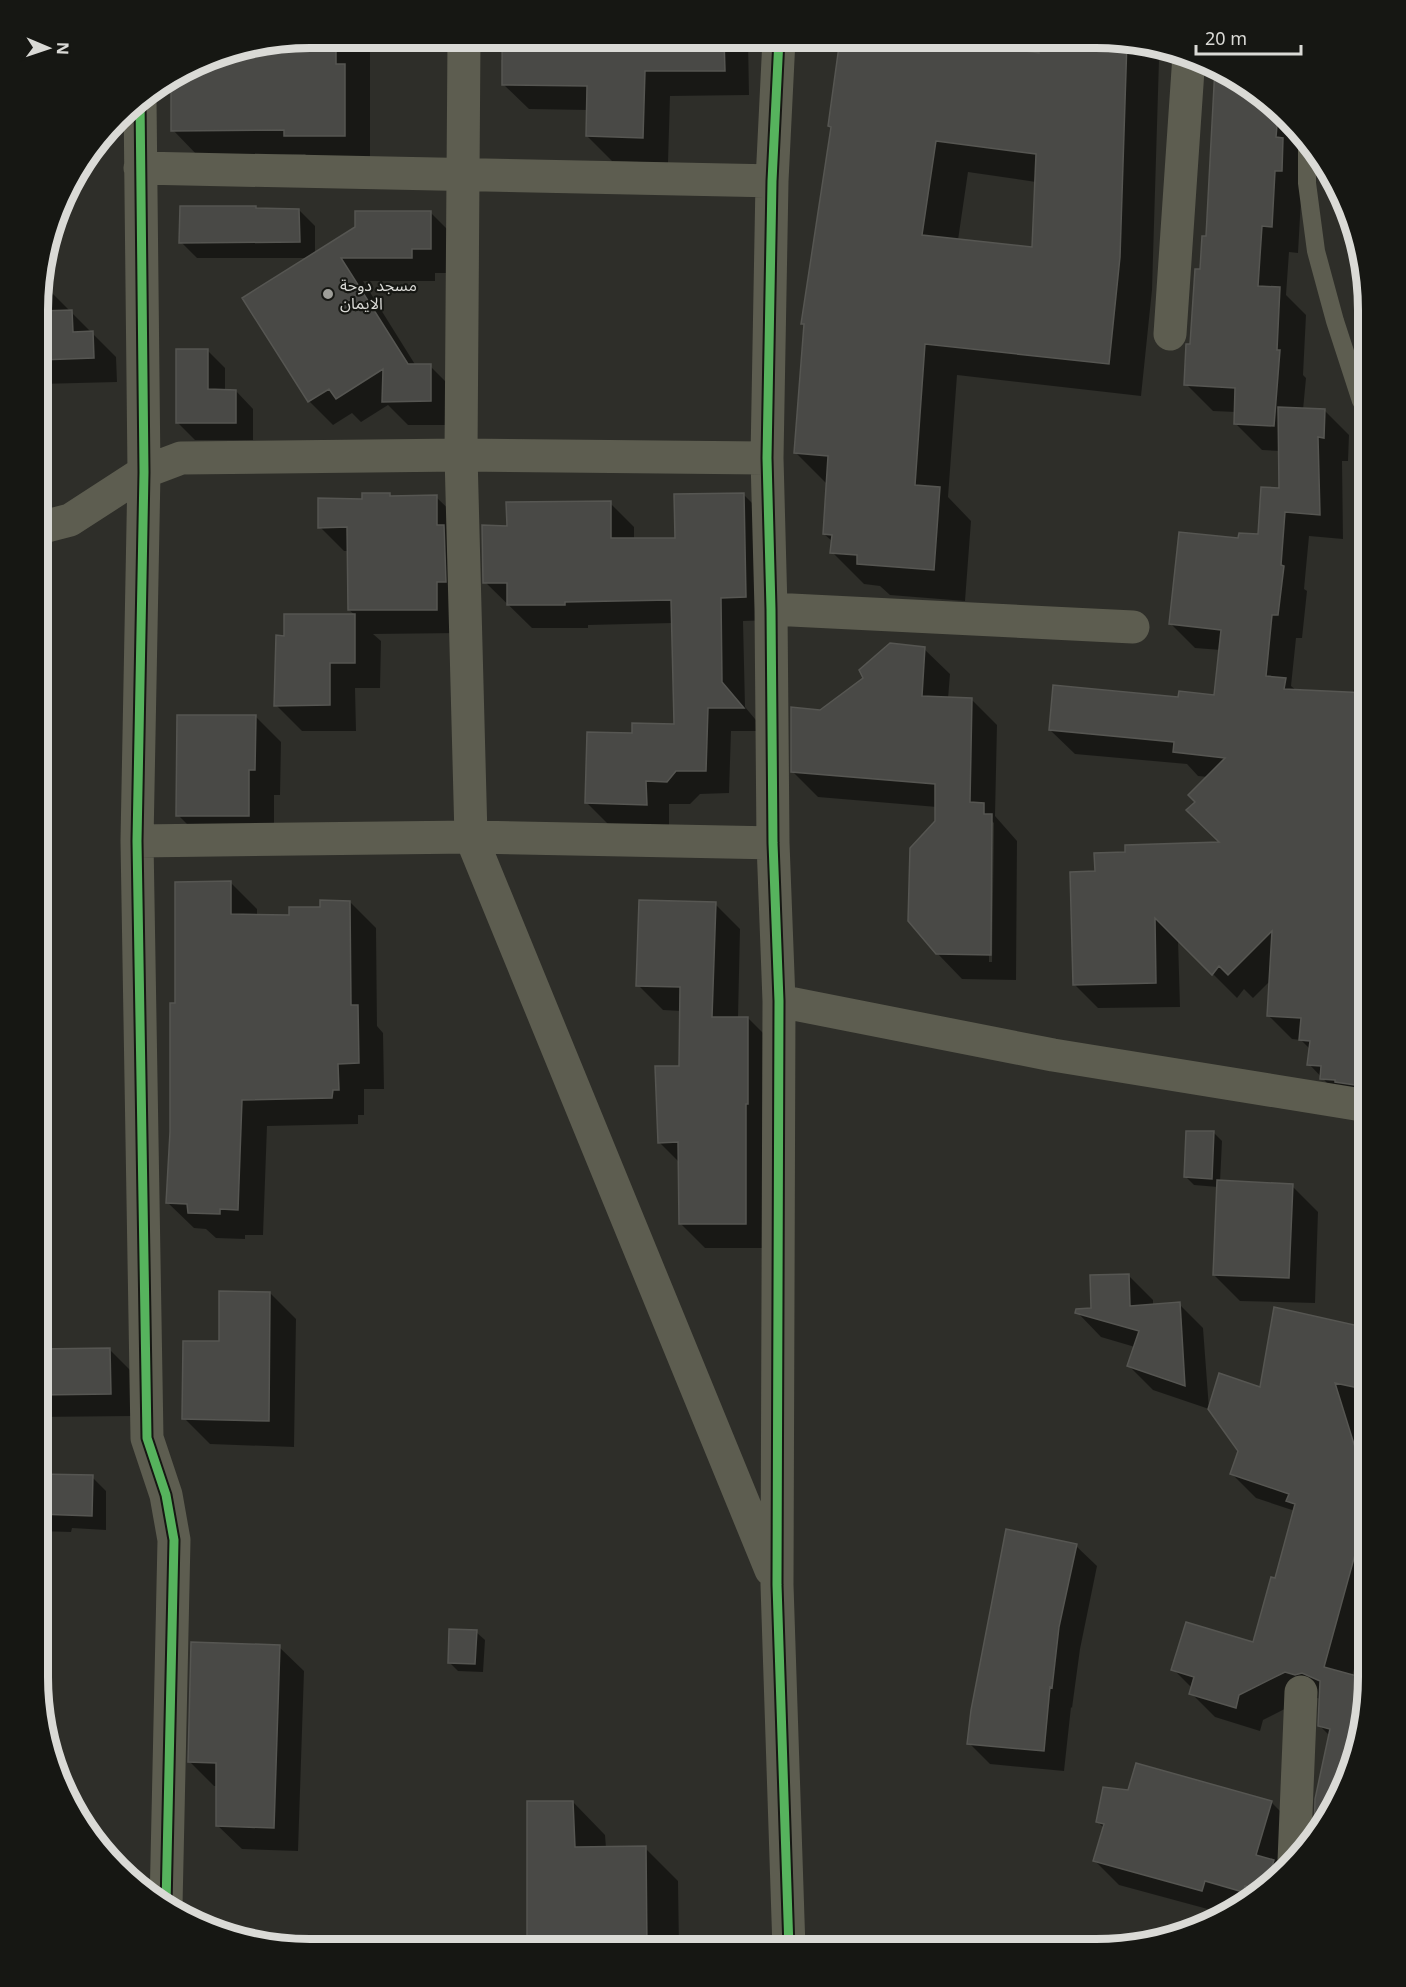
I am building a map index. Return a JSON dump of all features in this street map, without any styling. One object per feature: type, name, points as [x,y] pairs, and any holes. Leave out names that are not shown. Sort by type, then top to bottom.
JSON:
[{"type":"street","points":[[464,48],[461,455],[471,837],[777,1585]]},
{"type":"street","points":[[779,48],[772,181],[767,458],[773,843],[779,1001],[777,1585],[789,1939]]},
{"type":"street","points":[[1170,334],[1188,65]]},
{"type":"street","points":[[140,111],[144,472],[137,841],[147,1438],[166,1495],[174,1540],[166,1896]]},
{"type":"street","points":[[140,168],[772,181]]},
{"type":"street","points":[[48,526],[70,520],[144,472],[181,458],[461,455],[767,458]]},
{"type":"street","points":[[771,609],[1132,627]]},
{"type":"street","points":[[137,841],[471,837],[773,843]]},
{"type":"street","points":[[779,1001],[1053,1055],[1358,1104]]},
{"type":"street","points":[[1295,1848],[1301,1692]]},
{"type":"lane","points":[[1307,155],[1307,183],[1316,251],[1335,321],[1358,392]]},
{"type":"building","points":[[310,48],[336,48],[336,64],[345,64],[345,136],[284,136],[284,130],[171,131],[171,88],[210,68],[259,53]]},
{"type":"building","points":[[502,48],[724,48],[725,71],[645,71],[643,138],[586,136],[587,86],[502,85]]},
{"type":"building","points":[[839,48],[1004,48],[1039,53],[1039,48],[1127,50],[1120,257],[1109,364],[925,344],[915,485],[940,487],[934,570],[857,564],[857,555],[830,553],[832,535],[823,534],[828,456],[794,453],[804,324],[801,324],[831,127],[828,126]],"holes":[[[936,141],[1036,154],[1032,247],[922,235]]]},
{"type":"building","points":[[1215,76],[1242,92],[1269,113],[1277,121],[1276,137],[1283,138],[1282,171],[1275,171],[1272,227],[1262,226],[1258,286],[1280,287],[1277,350],[1280,350],[1274,426],[1234,424],[1235,388],[1184,385],[1186,344],[1190,344],[1195,269],[1200,269],[1202,236],[1206,236]]},
{"type":"building","points":[[180,206],[256,206],[256,208],[299,209],[300,242],[179,243]]},
{"type":"building","points":[[355,211],[431,211],[431,249],[412,249],[412,258],[341,258],[408,364],[431,364],[431,401],[382,402],[383,369],[336,399],[329,389],[308,402],[242,298],[355,227]]},
{"type":"building","points":[[72,310],[73,332],[93,331],[94,358],[48,360],[48,311]]},
{"type":"building","points":[[176,349],[208,349],[208,389],[236,390],[236,423],[176,423]]},
{"type":"building","points":[[1278,407],[1325,409],[1324,438],[1318,437],[1320,515],[1285,512],[1281,565],[1284,566],[1278,615],[1272,615],[1266,676],[1286,678],[1284,689],[1358,693],[1358,1085],[1320,1079],[1321,1066],[1307,1065],[1310,1041],[1299,1040],[1301,1018],[1267,1016],[1272,931],[1228,975],[1219,966],[1212,975],[1155,918],[1156,983],[1073,985],[1070,872],[1095,871],[1094,853],[1125,852],[1125,845],[1219,842],[1186,810],[1195,802],[1188,795],[1225,758],[1173,752],[1174,742],[1049,730],[1053,685],[1178,697],[1179,691],[1214,695],[1221,630],[1169,624],[1179,532],[1238,538],[1239,533],[1258,534],[1261,487],[1279,488]]},
{"type":"building","points":[[362,493],[390,493],[390,496],[437,495],[437,525],[444,525],[446,582],[437,582],[437,610],[348,610],[347,527],[318,528],[318,498],[362,499]]},
{"type":"building","points":[[744,493],[746,597],[721,598],[722,682],[744,708],[708,708],[706,771],[676,771],[667,782],[646,781],[647,805],[585,803],[587,732],[632,733],[632,723],[674,724],[671,600],[507,605],[507,583],[483,583],[482,525],[507,526],[506,502],[611,501],[611,538],[675,538],[674,494]]},
{"type":"building","points":[[284,614],[355,614],[355,663],[330,663],[330,705],[274,706],[276,635],[284,636]]},
{"type":"building","points":[[890,643],[925,647],[922,696],[972,698],[970,802],[984,803],[984,814],[992,814],[991,955],[936,954],[908,921],[910,848],[935,821],[935,784],[791,772],[791,707],[820,710],[863,678],[859,670]]},
{"type":"building","points":[[177,715],[256,715],[255,770],[249,770],[249,816],[176,816]]},
{"type":"building","points":[[231,881],[231,914],[289,915],[289,907],[320,907],[320,900],[350,901],[351,1005],[358,1005],[359,1063],[338,1064],[339,1090],[333,1090],[332,1098],[242,1100],[238,1210],[220,1209],[220,1214],[188,1213],[187,1204],[166,1203],[170,1132],[170,1003],[175,1003],[175,882]]},
{"type":"building","points":[[639,900],[716,902],[712,1017],[748,1017],[746,1224],[679,1224],[678,1142],[658,1143],[655,1066],[679,1066],[680,987],[636,986]]},
{"type":"building","points":[[1186,1131],[1214,1131],[1212,1179],[1184,1177]]},
{"type":"building","points":[[1217,1180],[1293,1184],[1289,1278],[1213,1275]]},
{"type":"building","points":[[1129,1274],[1130,1306],[1180,1302],[1185,1386],[1127,1366],[1139,1331],[1075,1313],[1076,1309],[1091,1308],[1090,1275]]},
{"type":"building","points":[[219,1291],[270,1292],[269,1421],[182,1419],[183,1341],[219,1341]]},
{"type":"building","points":[[1274,1307],[1358,1326],[1358,1388],[1335,1383],[1358,1457],[1358,1544],[1324,1667],[1358,1676],[1356,1711],[1344,1761],[1331,1793],[1314,1822],[1315,1799],[1330,1729],[1318,1726],[1320,1681],[1302,1673],[1295,1675],[1285,1672],[1239,1695],[1236,1708],[1189,1694],[1194,1677],[1171,1670],[1186,1622],[1253,1642],[1271,1577],[1275,1578],[1295,1504],[1286,1501],[1289,1494],[1230,1474],[1238,1451],[1208,1409],[1219,1373],[1260,1387]]},
{"type":"building","points":[[110,1348],[111,1394],[48,1395],[48,1349]]},
{"type":"building","points":[[48,1474],[93,1475],[92,1516],[48,1514]]},
{"type":"building","points":[[1006,1529],[1077,1544],[1059,1627],[1044,1751],[967,1744],[971,1710]]},
{"type":"building","points":[[449,1629],[477,1630],[475,1664],[448,1663]]},
{"type":"building","points":[[191,1642],[280,1645],[274,1828],[216,1826],[216,1763],[188,1762]]},
{"type":"building","points":[[1136,1763],[1272,1801],[1256,1855],[1274,1860],[1270,1873],[1251,1888],[1245,1886],[1243,1892],[1205,1881],[1202,1891],[1093,1861],[1104,1824],[1096,1822],[1103,1787],[1128,1790]]},
{"type":"building","points":[[527,1801],[573,1801],[575,1847],[646,1846],[647,1939],[527,1939]]},
{"type":"cycle path","points":[[779,48],[772,181],[767,458],[773,843],[779,1001],[777,1585],[789,1939]]},
{"type":"cycle path","points":[[140,111],[144,472],[137,841],[147,1438],[166,1495],[174,1540],[166,1896]]},
{"type":"place","name":"مسجد دوحة الايمان","points":[[328,294]]}]
